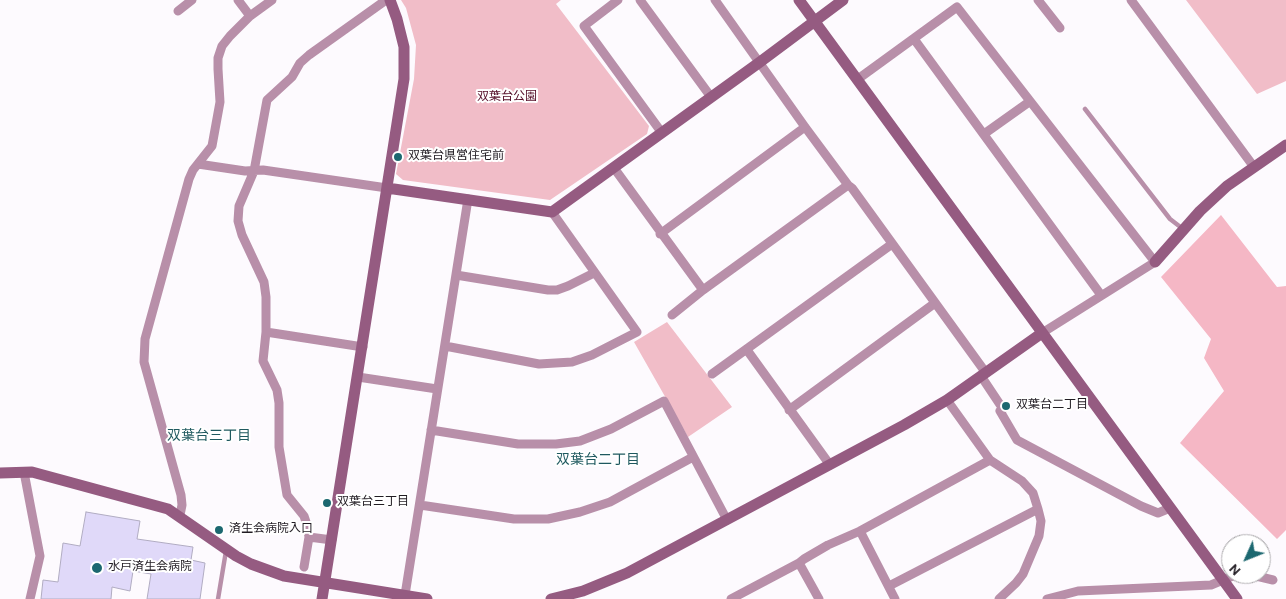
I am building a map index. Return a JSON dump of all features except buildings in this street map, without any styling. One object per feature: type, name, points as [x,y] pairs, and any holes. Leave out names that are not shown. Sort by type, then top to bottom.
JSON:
[{"type":"street","points":[[178,11],[192,0]]},
{"type":"street","points":[[238,0],[250,16]]},
{"type":"street","points":[[180,515],[181,496],[144,362],[145,339],[189,179],[193,170],[212,146],[220,102],[218,58],[222,46],[250,16],[272,0]]},
{"type":"street","points":[[304,567],[309,538],[307,524],[304,516],[287,495],[279,447],[279,403],[277,390],[263,361],[266,332],[264,282],[242,235],[238,221],[239,206],[254,170],[267,100],[292,76],[300,63],[310,54],[386,0]]},
{"type":"street","points":[[322,599],[404,79],[404,47],[390,0]]},
{"type":"street","points":[[618,0],[584,26],[662,133]]},
{"type":"street","points":[[640,0],[711,97]]},
{"type":"street","points":[[715,0],[805,127],[890,239],[984,374],[1003,409],[1000,411],[1017,440],[1141,506],[1158,513],[1170,508]]},
{"type":"street","points":[[799,0],[1221,578]]},
{"type":"street","points":[[198,164],[245,171],[263,170],[552,212],[843,0]]},
{"type":"street","points":[[1038,0],[1060,28]]},
{"type":"street","points":[[1130,0],[1254,168]]},
{"type":"street","points":[[858,79],[957,7],[1155,262]]},
{"type":"street","points":[[914,39],[1101,295]]},
{"type":"street","points":[[984,134],[1029,102]]},
{"type":"street","points":[[660,234],[805,127]]},
{"type":"street","points":[[551,599],[583,591],[627,573],[904,426],[947,400],[1042,333],[1155,262],[1200,210],[1228,186],[1286,146]]},
{"type":"street","points":[[614,168],[660,234],[703,290]]},
{"type":"street","points":[[672,315],[703,290],[848,185]]},
{"type":"street","points":[[405,595],[468,199]]},
{"type":"street","points":[[445,346],[539,364],[572,362],[592,356],[637,332],[552,212]]},
{"type":"street","points":[[712,374],[892,244]]},
{"type":"street","points":[[456,275],[557,290],[594,272]]},
{"type":"street","points":[[789,410],[935,303]]},
{"type":"street","points":[[266,332],[363,347]]},
{"type":"street","points":[[747,350],[830,465]]},
{"type":"street","points":[[358,377],[437,389]]},
{"type":"street","points":[[947,400],[990,460],[1022,481],[1033,492],[1038,509],[1040,521],[1039,536],[1023,574],[1002,598]]},
{"type":"street","points":[[431,430],[518,444],[556,444],[580,441],[611,429],[664,401],[727,520]]},
{"type":"street","points":[[420,505],[514,519],[548,519],[580,512],[610,502],[692,457]]},
{"type":"street","points":[[731,599],[800,563],[828,545],[860,531],[990,460]]},
{"type":"street","points":[[24,472],[40,556],[30,599]]},
{"type":"street","points":[[0,473],[24,472],[42,474],[152,503],[180,515],[226,549],[250,564],[267,571],[284,576],[427,599]]},
{"type":"street","points":[[889,586],[1038,509]]},
{"type":"street","points":[[860,531],[895,599]]},
{"type":"street","points":[[309,538],[332,540]]},
{"type":"street","points":[[800,563],[819,599]]},
{"type":"street","points":[[1047,599],[1078,590],[1211,585],[1221,580]]},
{"type":"street","points":[[1226,584],[1236,599]]},
{"type":"lane","points":[[1085,109],[1170,220],[1184,229]]},
{"type":"lane","points":[[218,599],[226,549]]},
{"type":"green space","name":"双葉台公園","points":[[401,0],[561,0],[556,4],[649,126],[647,134],[550,200],[403,180],[396,174],[414,79],[416,45],[406,8]]},
{"type":"green space","points":[[1186,0],[1286,0],[1286,81],[1257,94]]},
{"type":"green space","points":[[667,322],[732,407],[688,437],[634,342]]},
{"type":"shaded area","points":[[1221,215],[1277,287],[1286,286],[1286,530],[1277,539],[1180,443],[1224,391],[1204,358],[1211,339],[1161,277]]},
{"type":"place","name":"双葉台県営住宅前","points":[[398,157]]},
{"type":"place","name":"双葉台二丁目","points":[[1006,406]]},
{"type":"place","name":"双葉台三丁目","points":[[327,503]]},
{"type":"place","name":"済生会病院入口","points":[[219,530]]},
{"type":"place","name":"水戸済生会病院","points":[[97,568]]},
{"type":"district","name":"双葉台三丁目","points":[[209,437]]},
{"type":"district","name":"双葉台二丁目","points":[[598,461]]}]
